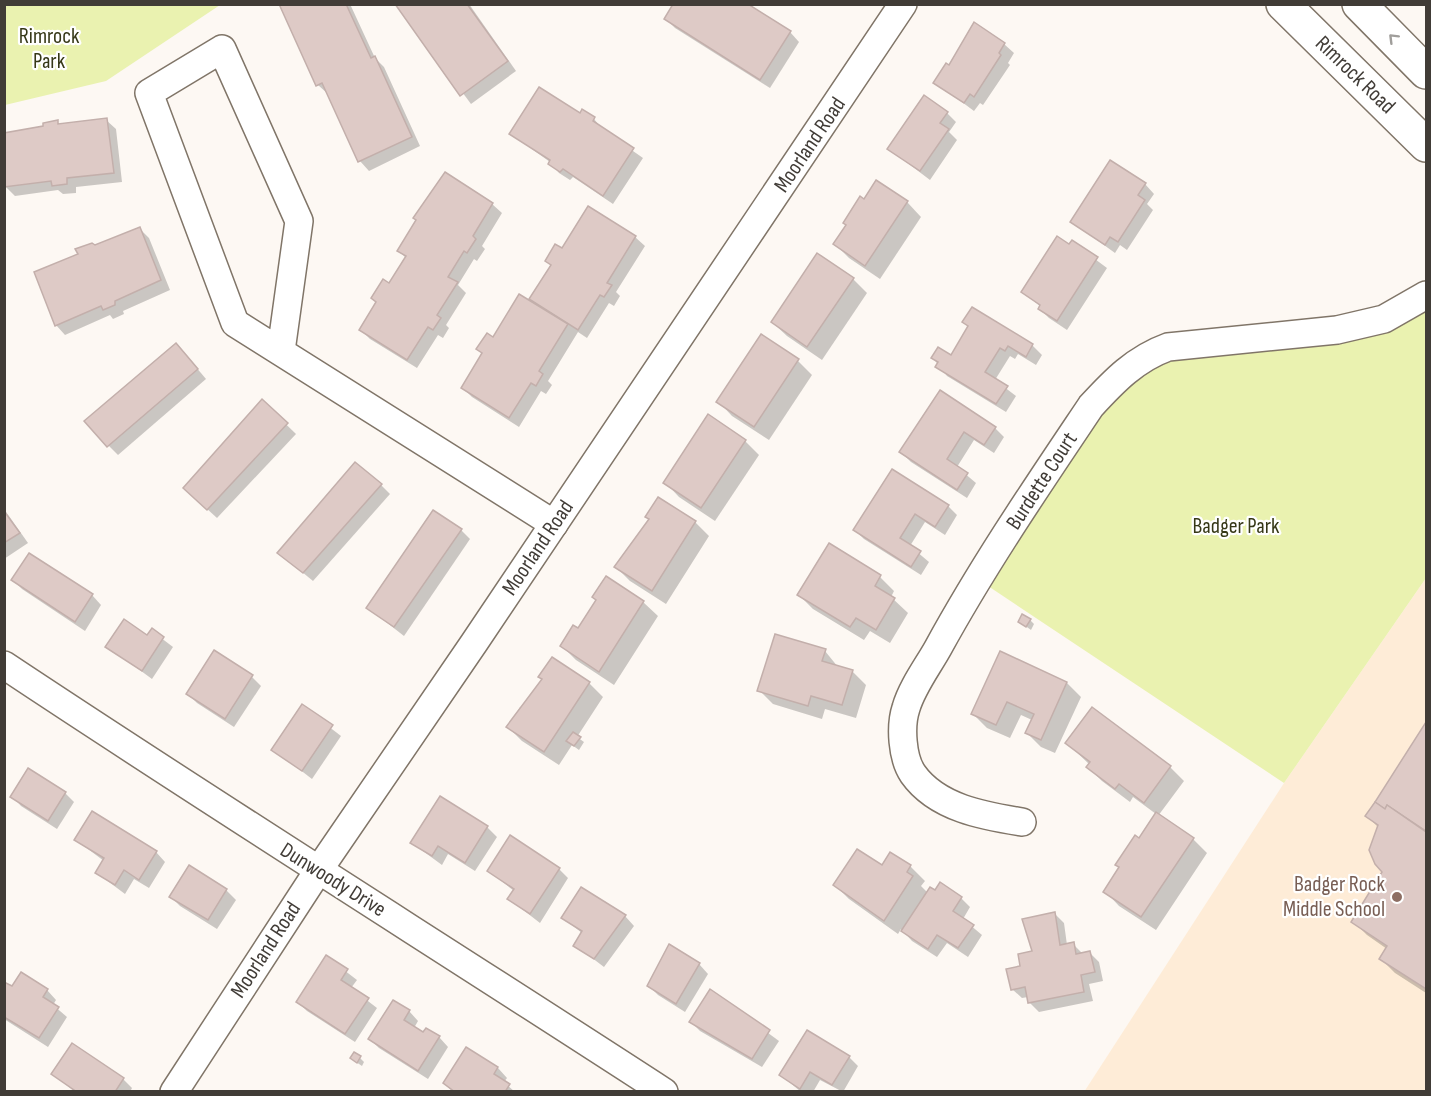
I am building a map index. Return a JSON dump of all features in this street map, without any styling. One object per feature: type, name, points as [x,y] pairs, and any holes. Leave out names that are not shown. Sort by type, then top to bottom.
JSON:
[{"type":"main road","name":"Rimrock Road","points":[[1283,4],[1426,145]]},
{"type":"main road","points":[[1359,4],[1426,72]]},
{"type":"street","name":"Moorland Road","points":[[174,1092],[318,871],[554,524],[900,6]]},
{"type":"street","points":[[281,351],[299,221],[222,50],[148,93],[236,323],[554,524]]},
{"type":"street","name":"Burdette Court","points":[[1022,822],[977,814],[929,792],[912,773],[906,756],[904,733],[906,708],[952,624],[1091,406],[1117,377],[1145,355],[1168,346],[1337,330],[1384,319],[1426,295]]},
{"type":"street","name":"Dunwoody Drive","points":[[4,665],[318,871],[426,937],[664,1092]]},
{"type":"shaded area","points":[[1426,578],[1426,1091],[1084,1092],[1284,783]]},
{"type":"green space","name":"Rimrock Park","points":[[4,5],[220,5],[106,81],[5,105]]},
{"type":"green space","name":"Badger Park","points":[[1426,300],[1426,578],[1284,783],[979,580],[1145,355],[1266,335]]},
{"type":"building","points":[[279,4],[346,4],[371,58],[375,56],[412,137],[358,162],[322,83],[316,86]]},
{"type":"building","points":[[395,4],[467,4],[508,61],[460,96]]},
{"type":"building","points":[[673,4],[748,4],[791,31],[760,80],[664,19]]},
{"type":"building","points":[[974,22],[1005,43],[999,53],[1001,55],[974,97],[970,94],[964,103],[933,83],[946,63],[949,65]]},
{"type":"building","points":[[539,87],[580,113],[582,109],[595,117],[593,121],[634,148],[603,196],[563,169],[560,172],[548,164],[550,160],[509,134]]},
{"type":"building","points":[[924,95],[948,112],[940,123],[949,129],[920,171],[887,149]]},
{"type":"building","points":[[107,118],[114,173],[67,178],[67,184],[52,186],[51,181],[4,187],[4,133],[43,126],[43,123],[58,120],[58,124]]},
{"type":"building","points":[[1110,160],[1146,183],[1138,195],[1145,200],[1118,242],[1110,237],[1105,245],[1070,222]]},
{"type":"building","points":[[445,172],[493,203],[473,236],[476,239],[467,253],[464,251],[448,277],[458,282],[437,315],[441,318],[433,330],[428,327],[407,360],[359,330],[376,302],[371,298],[383,279],[389,283],[406,256],[397,251],[416,220],[413,218]]},
{"type":"building","points":[[876,180],[908,201],[865,266],[833,244],[846,225],[843,223],[860,196],[864,199]]},
{"type":"building","points":[[588,206],[636,236],[607,283],[612,285],[604,297],[600,295],[578,330],[529,299],[551,265],[545,261],[555,244],[562,248]]},
{"type":"building","points":[[140,227],[161,280],[115,301],[115,305],[103,310],[101,306],[55,326],[34,272],[78,254],[75,249],[92,243],[95,245]]},
{"type":"building","points":[[1057,236],[1069,244],[1072,240],[1098,257],[1057,321],[1038,309],[1040,305],[1021,292]]},
{"type":"building","points":[[817,253],[854,278],[807,347],[771,322]]},
{"type":"building","points":[[519,294],[568,324],[539,371],[543,374],[536,386],[531,383],[509,418],[461,388],[482,353],[476,349],[487,333],[493,337]]},
{"type":"building","points":[[972,307],[1033,344],[1026,357],[1008,346],[1005,351],[1000,348],[985,372],[1008,386],[996,404],[935,367],[938,362],[931,358],[938,347],[951,355],[968,326],[962,322]]},
{"type":"building","points":[[761,334],[799,359],[754,427],[716,402]]},
{"type":"building","points":[[176,343],[198,369],[107,447],[84,421]]},
{"type":"building","points":[[940,390],[996,427],[984,445],[964,432],[947,459],[968,473],[957,490],[899,452]]},
{"type":"building","points":[[262,399],[288,423],[207,510],[183,488]]},
{"type":"building","points":[[708,414],[746,440],[701,508],[663,483]]},
{"type":"building","points":[[355,462],[382,484],[303,573],[277,553]]},
{"type":"building","points":[[892,469],[949,505],[935,527],[915,514],[900,538],[921,551],[911,567],[853,530]]},
{"type":"building","points":[[658,497],[696,521],[652,591],[614,567],[649,519],[645,517]]},
{"type":"building","points":[[433,510],[462,529],[394,627],[366,608]]},
{"type":"building","points":[[4,511],[20,533],[4,543]]},
{"type":"building","points":[[829,543],[881,575],[875,586],[895,598],[876,630],[856,618],[850,627],[797,595]]},
{"type":"building","points":[[29,553],[93,594],[75,622],[11,580]]},
{"type":"building","points":[[606,576],[644,601],[599,672],[560,646],[573,625],[578,628],[596,600],[592,597]]},
{"type":"building","points":[[1022,614],[1031,619],[1026,627],[1018,622]]},
{"type":"building","points":[[124,619],[147,635],[152,628],[164,637],[142,671],[105,647]]},
{"type":"building","points":[[775,634],[826,649],[822,661],[853,670],[842,705],[811,696],[808,706],[757,691]]},
{"type":"building","points":[[214,650],[253,675],[225,719],[186,694]]},
{"type":"building","points":[[1000,651],[1067,682],[1041,740],[1025,733],[1034,714],[1007,702],[996,725],[971,714]]},
{"type":"building","points":[[552,657],[590,682],[544,752],[506,727],[542,679],[538,677]]},
{"type":"building","points":[[302,704],[333,725],[302,771],[271,750]]},
{"type":"building","points":[[1092,707],[1171,766],[1144,803],[1119,784],[1115,789],[1086,767],[1090,762],[1065,743]]},
{"type":"building","points":[[1426,722],[1426,831],[1387,805],[1385,809],[1375,802]]},
{"type":"building","points":[[573,732],[581,737],[574,746],[566,741]]},
{"type":"building","points":[[28,768],[66,792],[48,821],[10,797]]},
{"type":"building","points":[[440,796],[488,826],[465,863],[438,846],[432,856],[410,843]]},
{"type":"building","name":"Badger Rock Middle School","points":[[1375,802],[1385,809],[1387,805],[1426,832],[1426,989],[1379,959],[1387,946],[1351,922],[1382,872],[1375,864],[1369,850],[1378,825],[1365,816]]},
{"type":"building","points":[[92,811],[157,851],[139,880],[124,870],[115,885],[95,873],[104,858],[74,840]]},
{"type":"building","points":[[1156,812],[1194,838],[1141,917],[1103,892],[1119,867],[1115,865],[1135,835],[1139,838]]},
{"type":"building","points":[[510,835],[560,868],[530,914],[507,899],[514,889],[487,871]]},
{"type":"building","points":[[857,849],[882,865],[890,852],[911,865],[907,872],[913,876],[884,921],[833,885]]},
{"type":"building","points":[[189,865],[227,889],[208,920],[169,897]]},
{"type":"building","points":[[940,882],[962,897],[953,911],[974,925],[958,948],[937,935],[928,949],[901,931],[930,887],[935,890]]},
{"type":"building","points":[[581,887],[626,915],[594,959],[573,946],[582,931],[561,918]]},
{"type":"building","points":[[1055,912],[1060,945],[1074,942],[1076,954],[1090,951],[1095,972],[1081,975],[1084,992],[1028,1003],[1025,987],[1011,990],[1006,969],[1020,966],[1018,954],[1032,951],[1022,919]]},
{"type":"building","points":[[669,944],[700,963],[676,1004],[647,986]]},
{"type":"building","points":[[326,955],[348,969],[341,980],[369,998],[345,1034],[296,1002]]},
{"type":"building","points":[[21,972],[48,989],[43,997],[59,1007],[39,1038],[4,1017],[4,982],[12,986]]},
{"type":"building","points":[[710,989],[770,1030],[752,1059],[689,1022]]},
{"type":"building","points":[[393,1000],[410,1010],[404,1020],[423,1032],[426,1028],[440,1036],[418,1071],[368,1039]]},
{"type":"building","points":[[807,1030],[850,1056],[832,1085],[810,1072],[800,1089],[779,1075]]},
{"type":"building","points":[[72,1043],[124,1078],[115,1092],[77,1092],[51,1074]]},
{"type":"building","points":[[466,1047],[498,1067],[494,1074],[510,1084],[505,1092],[455,1092],[443,1083]]},
{"type":"building","points":[[354,1052],[361,1056],[357,1063],[350,1058]]},
{"type":"place","name":"Badger Rock Middle School","points":[[1397,897]]}]
